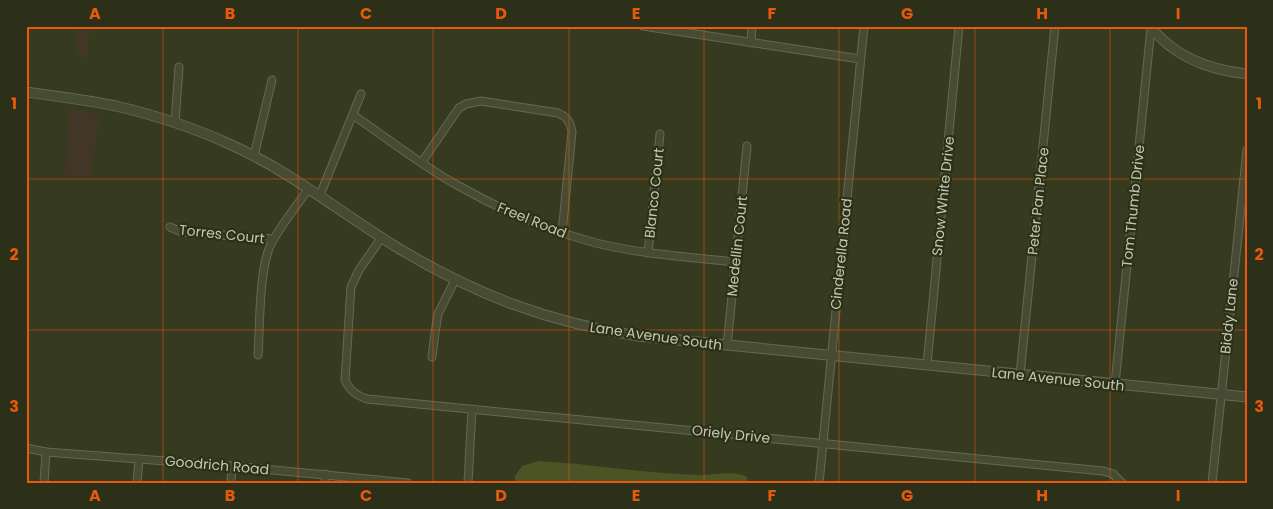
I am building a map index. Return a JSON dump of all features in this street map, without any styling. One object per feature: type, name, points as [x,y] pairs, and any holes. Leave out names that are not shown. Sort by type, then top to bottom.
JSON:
[{"type":"street","points":[[643,26],[860,59]]},
{"type":"street","points":[[751,43],[752,26]]},
{"type":"street","name":"Cinderella Road","points":[[819,483],[864,26]]},
{"type":"street","name":"Snow White Drive","points":[[927,365],[960,26]]},
{"type":"street","name":"Peter Pan Place","points":[[1020,375],[1055,26]]},
{"type":"street","points":[[1150,27],[1178,52],[1192,61],[1228,72],[1247,74]]},
{"type":"street","name":"Tom Thumb Drive","points":[[1115,384],[1150,27]]},
{"type":"street","points":[[175,123],[179,67]]},
{"type":"street","points":[[254,156],[272,80]]},
{"type":"street","name":"Lane Avenue South","points":[[26,92],[115,106],[175,123],[227,142],[309,188],[382,237],[455,280],[515,306],[574,324],[638,336],[727,346],[1247,397]]},
{"type":"street","points":[[320,195],[361,94]]},
{"type":"street","points":[[422,162],[454,115],[466,104],[482,102],[558,113],[569,120],[572,132],[562,233]]},
{"type":"street","name":"Freel Road","points":[[353,115],[455,184],[514,215],[562,233],[597,243],[648,252],[735,262]]},
{"type":"street","name":"Blanco Court","points":[[648,252],[660,134]]},
{"type":"street","name":"Medellin Court","points":[[727,346],[746,146]]},
{"type":"street","name":"Biddy Lane","points":[[1212,483],[1247,150]]},
{"type":"street","points":[[258,355],[264,264],[274,239],[309,188]]},
{"type":"street","name":"Torres Court","points":[[170,227],[182,232],[274,239]]},
{"type":"street","name":"Oriely Drive","points":[[382,237],[359,270],[351,287],[345,372],[348,385],[357,395],[367,398],[1103,471],[1120,480]]},
{"type":"street","points":[[432,357],[438,314],[455,280]]},
{"type":"street","points":[[468,483],[472,408]]},
{"type":"street","name":"Goodrich Road","points":[[26,448],[46,452],[326,474],[408,483]]},
{"type":"street","points":[[44,483],[46,452]]},
{"type":"street","points":[[137,483],[139,459]]},
{"type":"street","points":[[231,483],[232,466]]},
{"type":"street","points":[[325,483],[326,474]]},
{"type":"shaded area","points":[[75,26],[91,26],[86,59],[78,56]]},
{"type":"shaded area","points":[[69,108],[99,115],[91,177],[65,176]]},
{"type":"shaded area","points":[[539,461],[681,474],[736,474],[747,477],[748,483],[515,483],[515,476],[522,466]]}]
